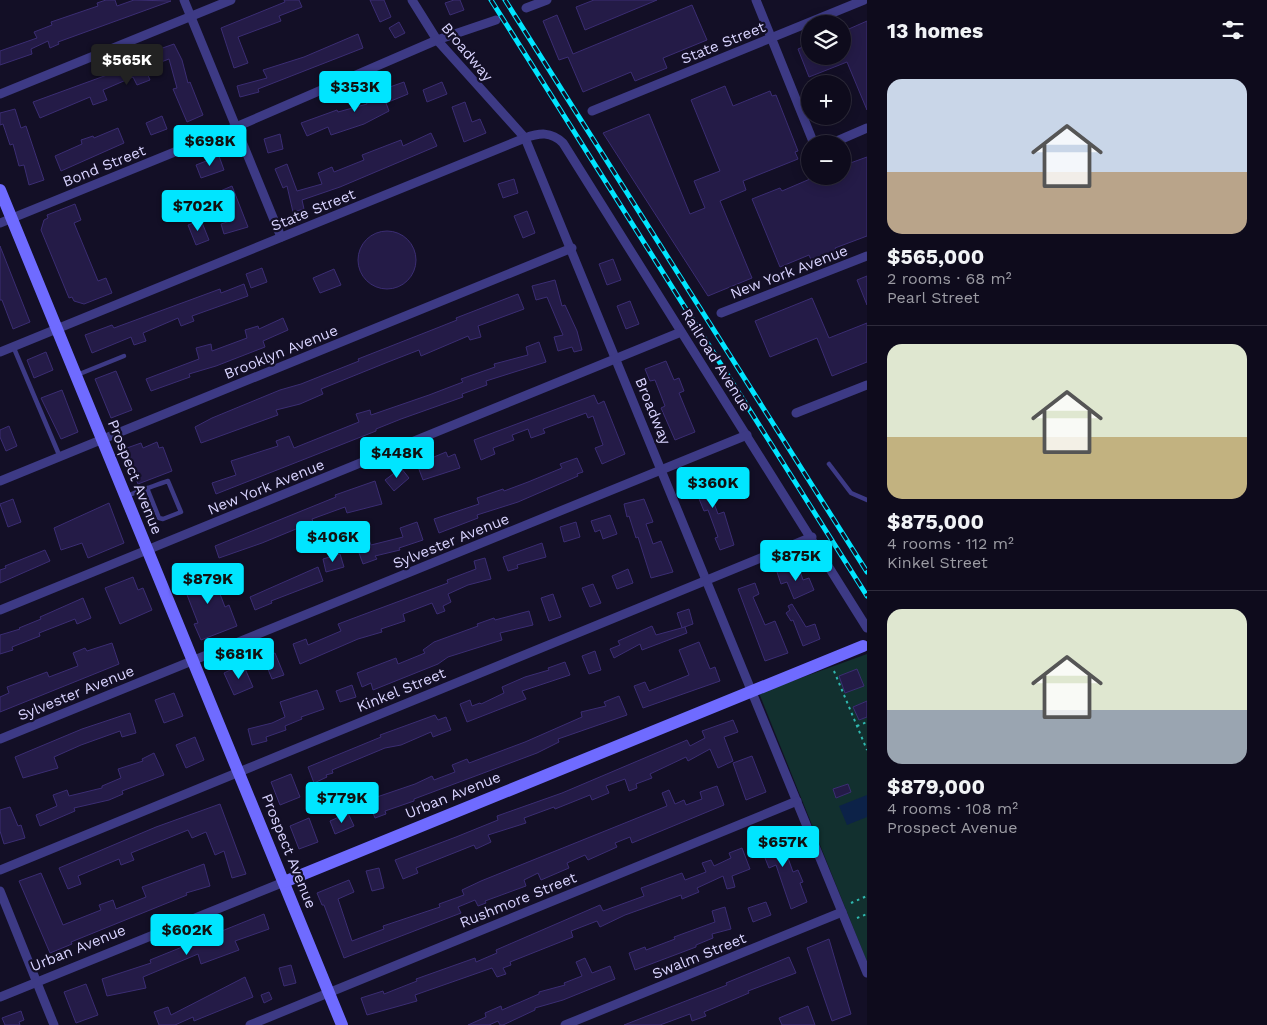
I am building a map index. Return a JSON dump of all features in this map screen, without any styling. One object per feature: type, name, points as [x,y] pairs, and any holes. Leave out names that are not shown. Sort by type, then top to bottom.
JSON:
[{"type":"main road","name":"Prospect Avenue","points":[[0,190],[6,220],[56,329],[102,439],[342,1025]]},
{"type":"main road","name":"Urban Avenue","points":[[284,882],[863,646]]},
{"type":"street","points":[[184,0],[281,238]]},
{"type":"street","points":[[0,94],[231,0]]},
{"type":"street","name":"Broadway","points":[[412,0],[437,40],[525,138],[572,248],[867,973]]},
{"type":"street","points":[[526,8],[546,0]]},
{"type":"street","points":[[756,0],[810,135]]},
{"type":"street","name":"State Street","points":[[592,111],[864,0]]},
{"type":"street","name":"Bond Street","points":[[6,220],[236,127],[437,40],[496,20]]},
{"type":"street","points":[[851,135],[867,128]]},
{"type":"street","name":"Railroad Avenue","points":[[525,138],[544,133],[557,138],[563,143],[812,537],[865,625]]},
{"type":"street","name":"State Street","points":[[0,352],[525,138]]},
{"type":"street","name":"Brooklyn Avenue","points":[[0,481],[572,248]]},
{"type":"street","name":"New York Avenue","points":[[721,313],[867,256]]},
{"type":"street","name":"New York Avenue","points":[[0,610],[682,332]]},
{"type":"street","points":[[796,412],[867,385]]},
{"type":"street","name":"Sylvester Avenue","points":[[0,739],[746,435]]},
{"type":"street","name":"Kinkel Street","points":[[0,870],[812,537]]},
{"type":"street","name":"Rushmore Street","points":[[250,1025],[797,801]]},
{"type":"street","name":"Urban Avenue","points":[[0,998],[284,882]]},
{"type":"street","points":[[0,891],[54,1025]]},
{"type":"street","name":"Swalm Street","points":[[565,1025],[842,912]]},
{"type":"lane","points":[[13,346],[60,456]]},
{"type":"lane","points":[[75,376],[124,356]]},
{"type":"lane","points":[[829,464],[851,493],[867,500]]},
{"type":"lane","points":[[125,496],[168,480],[181,512],[163,519],[159,518],[147,488]]},
{"type":"path","points":[[833,669],[867,750]]},
{"type":"path","points":[[857,726],[867,722]]},
{"type":"path","points":[[851,903],[867,896]]},
{"type":"path","points":[[857,918],[867,914]]},
{"type":"green space","points":[[867,654],[867,962],[759,693]]},
{"type":"water","points":[[867,795],[867,817],[847,825],[839,806]]},
{"type":"building","points":[[115,0],[117,6],[134,0],[171,1],[58,42],[59,44],[50,48],[48,41],[31,49],[32,54],[0,65],[0,51],[37,38],[34,32],[52,25],[51,22],[98,6],[97,3]]},
{"type":"building","points":[[284,0],[299,0],[302,7],[279,16],[281,21],[238,37],[248,63],[234,68],[221,28],[285,2]]},
{"type":"building","points":[[370,0],[384,0],[391,17],[380,22]]},
{"type":"building","points":[[460,0],[464,10],[450,15],[445,3]]},
{"type":"building","points":[[594,0],[657,0],[585,30],[576,7]]},
{"type":"building","points":[[692,5],[707,40],[663,58],[667,68],[635,81],[631,72],[583,92],[568,57],[559,60],[543,21],[557,15],[573,54]]},
{"type":"building","points":[[867,21],[867,110],[848,65],[851,65],[851,28]]},
{"type":"building","points":[[399,22],[405,33],[395,38],[389,28]]},
{"type":"building","points":[[358,34],[363,48],[258,89],[259,92],[240,97],[237,86],[267,78],[263,70],[304,57]]},
{"type":"building","points":[[174,44],[182,60],[188,83],[190,82],[203,115],[187,122],[173,89],[177,88],[169,59],[145,68],[150,80],[137,85],[133,77],[103,90],[107,100],[93,105],[90,97],[40,118],[33,102],[129,67],[129,65],[155,55],[154,51]]},
{"type":"building","points":[[804,65],[839,65],[814,75],[808,75]]},
{"type":"building","points":[[404,82],[408,94],[386,103],[389,111],[364,124],[331,135],[328,127],[307,136],[301,123],[337,110],[338,112],[367,104],[364,97],[372,93],[375,100],[389,93],[387,88]]},
{"type":"building","points":[[442,82],[447,94],[427,102],[423,90]]},
{"type":"building","points":[[725,86],[733,106],[770,91],[772,96],[776,95],[798,151],[795,152],[798,159],[743,181],[746,190],[720,201],[752,278],[708,296],[603,133],[649,114],[690,214],[705,208],[694,181],[720,171],[691,100]]},
{"type":"building","points":[[465,102],[472,122],[480,119],[486,133],[464,142],[452,107]]},
{"type":"building","points":[[15,109],[21,128],[26,126],[44,180],[29,185],[24,165],[19,166],[13,144],[10,145],[3,124],[0,125],[0,113]]},
{"type":"building","points":[[162,116],[167,129],[151,135],[146,123]]},
{"type":"building","points":[[118,128],[124,143],[61,171],[55,156],[82,144],[81,140],[93,136],[94,138]]},
{"type":"building","points":[[431,133],[437,146],[340,187],[302,200],[304,209],[293,212],[287,186],[283,188],[275,169],[287,164],[297,191],[322,184],[318,173],[332,167],[334,172],[364,160],[362,155],[401,140],[403,146]]},
{"type":"building","points":[[280,134],[283,149],[268,153],[264,139]]},
{"type":"building","points":[[219,156],[224,170],[201,178],[196,165]]},
{"type":"building","points":[[867,157],[867,236],[835,248],[837,252],[812,262],[809,255],[780,267],[752,199],[780,188],[782,191],[801,183],[801,185],[851,185],[851,163]]},
{"type":"building","points":[[514,179],[518,193],[503,198],[498,184]]},
{"type":"building","points":[[232,186],[248,227],[224,234],[221,224],[230,221],[218,192]]},
{"type":"building","points":[[75,204],[81,220],[74,223],[98,281],[106,278],[112,293],[84,304],[74,301],[72,297],[69,298],[41,230],[44,220],[48,218],[47,215]]},
{"type":"building","points":[[527,211],[535,233],[523,238],[514,216]]},
{"type":"building","points":[[201,220],[209,240],[196,245],[188,225]]},
{"type":"building","points":[[381,231],[393,231],[408,239],[416,254],[416,266],[408,281],[393,289],[381,289],[366,281],[358,266],[358,254],[366,239]]},
{"type":"building","points":[[0,246],[30,322],[13,329],[2,300],[0,300]]},
{"type":"building","points":[[613,259],[621,280],[607,285],[599,264]]},
{"type":"building","points":[[262,268],[267,282],[251,288],[246,274]]},
{"type":"building","points":[[334,269],[341,285],[320,293],[313,278]]},
{"type":"building","points":[[867,276],[867,305],[857,280]]},
{"type":"building","points":[[555,280],[562,306],[565,305],[577,331],[582,350],[574,352],[572,347],[558,351],[554,337],[563,335],[547,297],[536,300],[532,286]]},
{"type":"building","points":[[244,284],[248,296],[192,316],[194,321],[181,326],[178,318],[143,333],[146,341],[134,345],[131,337],[92,353],[85,335],[112,325],[114,328],[220,289],[221,293]]},
{"type":"building","points":[[518,294],[524,309],[478,326],[481,337],[470,340],[468,336],[421,356],[419,350],[321,389],[323,394],[300,404],[276,410],[278,415],[201,443],[195,427],[212,418],[280,390],[301,384],[359,361],[358,359]]},
{"type":"building","points":[[812,298],[829,338],[867,323],[867,362],[832,376],[817,338],[770,357],[755,321]]},
{"type":"building","points":[[630,301],[639,324],[626,329],[617,306]]},
{"type":"building","points":[[283,318],[288,330],[263,341],[265,347],[216,366],[189,374],[190,377],[151,391],[146,379],[199,359],[196,348],[211,344],[212,351],[247,338],[245,330],[258,326],[259,329]]},
{"type":"building","points":[[539,342],[546,362],[486,381],[487,385],[462,394],[463,397],[401,419],[376,429],[376,431],[216,494],[212,483],[236,475],[231,461],[278,446],[276,441],[289,436],[294,448],[359,422],[356,414],[370,410],[371,415],[463,382],[461,379],[495,367],[494,364],[528,355],[526,347]]},
{"type":"building","points":[[46,352],[53,370],[34,378],[27,360]]},
{"type":"building","points":[[666,361],[674,380],[679,378],[684,391],[679,393],[695,432],[675,440],[661,408],[665,406],[655,380],[650,381],[645,369]]},
{"type":"building","points":[[116,371],[132,410],[111,418],[95,379]]},
{"type":"building","points":[[62,390],[78,432],[61,439],[41,398]]},
{"type":"building","points":[[594,395],[598,404],[604,401],[625,454],[602,464],[595,448],[603,445],[593,416],[588,418],[586,413],[543,429],[545,433],[531,438],[528,429],[512,435],[514,440],[493,448],[495,454],[481,460],[474,440]]},
{"type":"building","points":[[9,426],[17,446],[6,451],[0,437],[0,430]]},
{"type":"building","points":[[157,442],[159,448],[163,447],[172,471],[138,484],[124,449],[141,443],[143,448]]},
{"type":"building","points":[[446,452],[448,457],[455,454],[460,468],[423,480],[417,464]]},
{"type":"building","points":[[577,458],[583,472],[577,474],[578,476],[518,502],[477,515],[478,518],[439,533],[434,519],[479,504],[477,498],[528,482],[562,468],[560,464]]},
{"type":"building","points":[[401,468],[409,478],[394,491],[385,480]]},
{"type":"building","points":[[712,471],[717,483],[708,487],[718,514],[724,512],[734,545],[720,550],[715,538],[718,537],[708,510],[704,511],[691,479]]},
{"type":"building","points":[[375,481],[382,504],[347,513],[345,507],[312,519],[313,522],[262,543],[219,558],[215,546],[336,497],[335,495]]},
{"type":"building","points":[[13,499],[21,522],[8,527],[0,504]]},
{"type":"building","points":[[644,499],[653,522],[646,524],[653,544],[661,541],[673,572],[651,578],[638,537],[636,538],[629,516],[627,517],[624,504]]},
{"type":"building","points":[[109,503],[124,543],[88,558],[82,543],[61,550],[54,528]]},
{"type":"building","points":[[610,515],[617,534],[603,539],[600,530],[595,532],[591,521]]},
{"type":"building","points":[[417,522],[423,540],[399,548],[400,550],[375,556],[377,559],[363,564],[355,542],[368,537],[371,545],[403,537],[400,528]]},
{"type":"building","points":[[576,522],[580,537],[564,542],[560,527]]},
{"type":"building","points":[[542,543],[546,557],[517,565],[518,568],[508,571],[503,557]]},
{"type":"building","points":[[45,550],[50,561],[0,583],[0,570],[6,568],[5,566]]},
{"type":"building","points":[[340,554],[344,567],[326,572],[323,559]]},
{"type":"building","points":[[485,558],[491,579],[468,585],[448,594],[451,602],[443,606],[445,611],[437,614],[432,603],[403,614],[405,621],[381,629],[382,632],[358,639],[300,664],[293,644],[306,639],[308,645],[341,631],[338,624],[448,583],[447,580],[476,569],[474,561]]},
{"type":"building","points":[[798,565],[803,580],[809,578],[814,590],[794,599],[787,582],[781,584],[777,572]]},
{"type":"building","points":[[318,567],[323,581],[271,601],[272,603],[255,610],[250,597]]},
{"type":"building","points":[[210,568],[225,607],[229,605],[237,626],[201,640],[194,624],[198,623],[182,582]]},
{"type":"building","points":[[628,569],[633,583],[617,589],[612,576]]},
{"type":"building","points":[[133,577],[138,590],[143,588],[152,610],[120,624],[105,588]]},
{"type":"building","points":[[755,583],[759,594],[753,597],[765,625],[775,621],[788,653],[765,661],[738,589]]},
{"type":"building","points":[[593,584],[601,603],[590,607],[582,588]]},
{"type":"building","points":[[553,594],[561,617],[549,621],[541,598]]},
{"type":"building","points":[[83,598],[91,618],[77,624],[75,619],[39,633],[40,636],[12,647],[13,650],[0,654],[0,635],[20,629],[41,619],[40,617]]},
{"type":"building","points":[[792,604],[806,627],[815,624],[820,639],[803,646],[793,620],[791,621],[786,613],[790,610],[788,606]]},
{"type":"building","points":[[689,609],[693,624],[682,628],[677,613]]},
{"type":"building","points":[[529,611],[533,625],[500,633],[502,640],[448,657],[438,664],[373,690],[371,683],[362,687],[357,673],[396,658],[398,664],[425,653],[423,650],[434,642],[478,626],[477,624],[494,618],[495,620]]},
{"type":"building","points":[[652,626],[656,635],[685,627],[687,633],[642,650],[640,644],[614,658],[610,649],[620,645],[618,641]]},
{"type":"building","points":[[699,642],[710,669],[715,667],[720,681],[643,708],[634,686],[645,682],[649,691],[689,675],[679,650]]},
{"type":"building","points":[[112,643],[119,664],[0,712],[0,697],[9,693],[7,687],[47,672],[49,677],[78,666],[73,653],[85,648],[87,651]]},
{"type":"building","points":[[595,651],[601,670],[589,674],[582,656]]},
{"type":"building","points":[[275,653],[284,675],[272,679],[263,657]]},
{"type":"building","points":[[565,662],[570,675],[522,691],[526,699],[467,722],[460,704],[470,700],[472,706],[481,704],[504,693],[502,687],[525,677],[549,670],[548,668]]},
{"type":"building","points":[[243,664],[253,687],[234,695],[224,673]]},
{"type":"building","points":[[857,669],[864,686],[845,693],[839,676]]},
{"type":"building","points":[[352,685],[356,697],[340,702],[336,691]]},
{"type":"building","points":[[317,690],[324,709],[301,717],[302,719],[285,726],[286,730],[266,737],[267,741],[252,745],[248,729],[272,723],[285,717],[280,702]]},
{"type":"building","points":[[174,693],[183,716],[164,723],[155,700]]},
{"type":"building","points":[[619,696],[627,715],[558,739],[559,742],[537,753],[414,799],[414,801],[385,811],[386,814],[375,818],[368,800],[415,784],[432,776],[434,780],[455,772],[452,765],[467,759],[469,763],[525,742],[582,717],[581,712],[606,706],[604,702]]},
{"type":"building","points":[[867,701],[867,717],[859,720],[853,707]]},
{"type":"building","points":[[130,713],[136,733],[122,737],[120,731],[81,745],[54,757],[58,768],[23,778],[15,757],[82,729]]},
{"type":"building","points":[[435,715],[438,720],[446,717],[451,730],[433,737],[431,732],[401,745],[385,748],[332,770],[333,773],[314,783],[308,767],[381,737],[380,735]]},
{"type":"building","points":[[733,720],[738,732],[724,737],[733,761],[718,768],[710,749],[688,761],[686,757],[650,774],[652,778],[636,784],[637,788],[629,791],[625,779],[606,786],[609,793],[592,800],[590,795],[555,809],[554,807],[524,818],[526,823],[488,835],[491,842],[476,849],[474,845],[416,868],[418,873],[403,879],[395,860],[498,820],[497,816],[562,793],[687,740],[690,746],[705,738],[702,731]]},
{"type":"building","points":[[195,737],[204,760],[186,768],[176,745]]},
{"type":"building","points":[[154,753],[164,775],[122,791],[123,794],[109,800],[74,808],[75,811],[40,826],[36,815],[57,806],[53,795],[67,790],[69,796],[102,788],[102,786],[121,778],[118,769],[143,761],[142,759]]},
{"type":"building","points":[[752,756],[766,792],[746,800],[733,763]]},
{"type":"building","points":[[291,774],[300,797],[280,805],[271,782]]},
{"type":"building","points":[[848,784],[851,792],[836,798],[833,789]]},
{"type":"building","points":[[717,786],[724,805],[632,843],[630,837],[615,843],[617,847],[588,860],[585,855],[567,863],[569,868],[541,880],[538,873],[524,880],[526,886],[485,901],[486,903],[478,906],[475,900],[458,907],[461,913],[344,958],[324,905],[322,905],[317,893],[349,880],[354,892],[338,899],[352,941],[384,929],[383,926],[440,907],[439,904],[464,895],[462,890],[481,881],[667,806],[662,793],[669,790],[675,804],[684,800],[686,805],[702,799],[700,792]]},
{"type":"building","points":[[220,804],[246,874],[232,878],[224,851],[215,855],[206,832],[192,838],[188,830],[131,853],[134,860],[121,865],[119,859],[78,876],[81,884],[68,889],[59,868],[156,827]]},
{"type":"building","points":[[10,807],[18,826],[21,825],[25,838],[4,844],[0,831],[0,810]]},
{"type":"building","points":[[348,813],[354,826],[335,834],[330,821]]},
{"type":"building","points":[[309,818],[318,842],[299,849],[290,826]]},
{"type":"building","points":[[778,830],[793,872],[798,870],[803,882],[800,883],[807,902],[791,909],[776,865],[769,868],[757,838]]},
{"type":"building","points":[[742,848],[750,869],[732,876],[735,887],[727,889],[723,876],[697,888],[699,892],[682,899],[681,895],[625,915],[600,927],[597,921],[571,931],[573,937],[510,962],[511,965],[503,968],[506,974],[497,977],[492,968],[415,995],[417,1001],[367,1015],[361,998],[383,991],[384,994],[417,981],[416,979],[475,958],[476,962],[497,953],[496,950],[600,905],[603,911],[644,896],[641,888],[682,873],[685,880],[706,872],[702,863],[711,860],[714,866],[731,858],[729,853]]},
{"type":"building","points":[[204,864],[210,886],[186,893],[187,895],[71,942],[72,944],[50,953],[19,881],[41,873],[63,925],[101,910],[99,905],[113,900],[116,909],[146,897],[142,887]]},
{"type":"building","points":[[379,868],[384,888],[372,891],[366,871]]},
{"type":"building","points":[[766,902],[771,915],[753,922],[748,908]]},
{"type":"building","points":[[725,907],[731,929],[712,934],[713,938],[696,945],[696,947],[635,970],[629,953],[645,947],[646,950],[675,939],[674,937],[715,922],[712,911]]},
{"type":"building","points":[[264,914],[269,929],[235,941],[239,950],[201,964],[198,954],[143,977],[146,988],[107,996],[102,979],[151,963],[150,960]]},
{"type":"building","points":[[829,939],[851,1014],[832,1021],[807,948]]},
{"type":"building","points":[[789,957],[796,973],[748,991],[749,993],[704,1012],[706,1016],[692,1021],[690,1014],[660,1025],[624,1025],[727,985],[726,983]]},
{"type":"building","points":[[585,958],[592,973],[610,966],[615,979],[563,1000],[535,1008],[535,1010],[503,1025],[500,1025],[498,1021],[489,1025],[468,1025],[486,1017],[485,1013],[501,1006],[502,1010],[539,994],[539,992],[565,985],[564,983],[582,976],[576,962]]},
{"type":"building","points":[[291,965],[296,983],[284,986],[279,968]]},
{"type":"building","points":[[245,977],[253,997],[194,1021],[193,1017],[175,1025],[159,1025],[154,1012],[168,1007],[171,1015]]},
{"type":"building","points":[[86,984],[98,1015],[76,1023],[64,992]]},
{"type":"building","points":[[269,992],[272,999],[264,1003],[261,995]]},
{"type":"building","points":[[808,1006],[815,1025],[782,1025],[779,1018]]},
{"type":"building","points":[[21,1011],[24,1020],[19,1022],[20,1025],[5,1025],[2,1018]]},
{"type":"railway","points":[[491,0],[867,596]]},
{"type":"railway","points":[[505,0],[867,572]]}]
